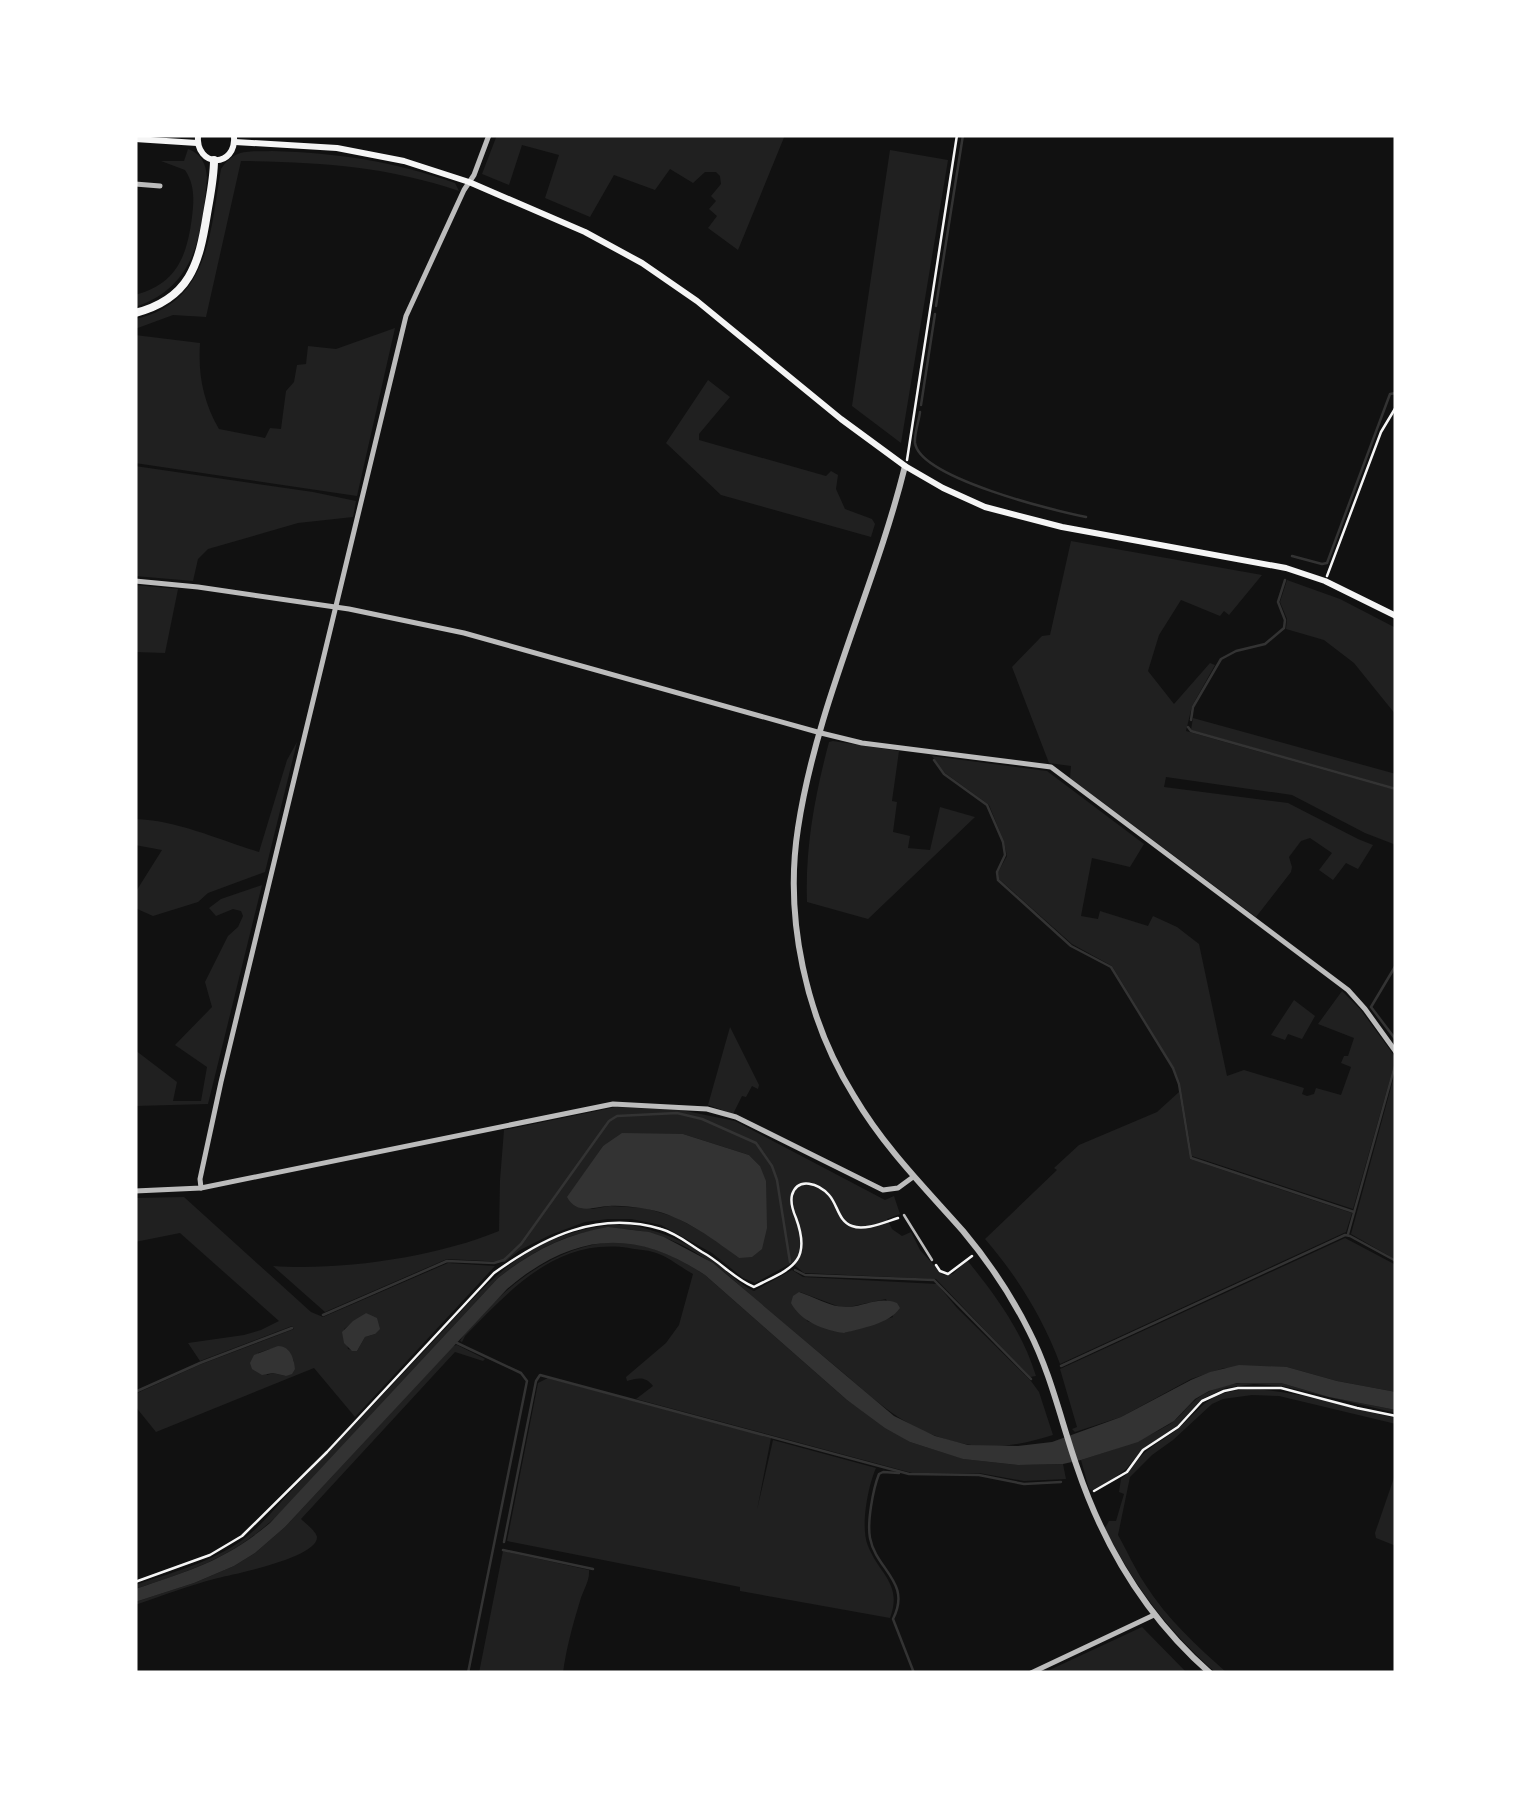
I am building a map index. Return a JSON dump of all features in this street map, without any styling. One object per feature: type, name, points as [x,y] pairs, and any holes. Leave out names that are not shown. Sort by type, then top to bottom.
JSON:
[{"type":"main road","points":[[135,140],[198,139],[202,154],[214,160],[226,158],[234,148],[234,139],[337,148],[419,165],[470,182],[585,232],[642,263],[905,466],[958,495],[1027,519],[1286,568],[1326,582],[1396,616]]},
{"type":"main road","points":[[135,313],[172,296],[194,268],[201,249],[214,160]]},
{"type":"street","points":[[201,1188],[221,1082],[409,306],[489,135]]},
{"type":"street","points":[[135,184],[160,186]]},
{"type":"street","points":[[905,466],[810,766],[798,831],[796,870],[798,932],[808,989],[820,1029],[843,1078],[880,1138],[963,1232],[1008,1291],[1038,1349],[1087,1495],[1112,1551],[1154,1615],[1210,1673]]},
{"type":"street","points":[[135,581],[335,607],[464,633],[862,743],[1051,767],[1348,990],[1396,1052]]},
{"type":"street","points":[[135,1191],[201,1188],[613,1104],[707,1109],[736,1118],[883,1190],[898,1188],[913,1177]]},
{"type":"street","points":[[1031,1673],[1154,1615]]},
{"type":"lane","points":[[904,1216],[932,1260]]},
{"type":"path","points":[[905,466],[957,135]]},
{"type":"path","points":[[1326,582],[1380,432],[1396,407]]},
{"type":"path","points":[[135,1582],[210,1555],[242,1536],[327,1452],[494,1273],[553,1236],[607,1223],[629,1222],[665,1230],[754,1287],[788,1270],[800,1255],[803,1242],[791,1197],[805,1182],[819,1186],[832,1197],[841,1218],[857,1228],[904,1216]]},
{"type":"path","points":[[932,1260],[940,1271],[948,1274],[969,1256],[975,1258]]},
{"type":"path","points":[[1087,1495],[1127,1472],[1144,1450],[1178,1427],[1202,1402],[1224,1391],[1281,1388],[1396,1416]]},
{"type":"shaded area","points":[[497,135],[785,135],[738,250],[708,228],[717,216],[709,209],[716,201],[711,196],[721,184],[716,172],[705,172],[693,183],[670,169],[655,190],[614,175],[590,217],[545,198],[559,155],[522,145],[509,185],[482,174]]},
{"type":"shaded area","points":[[188,149],[200,157],[207,178],[192,256],[171,286],[135,307],[135,295],[161,284],[183,256],[193,205],[191,181],[185,170],[161,161],[184,161]]},
{"type":"shaded area","points":[[890,150],[948,160],[901,443],[852,406]]},
{"type":"shaded area","points":[[272,151],[343,156],[387,164],[455,183],[459,191],[352,167],[241,161],[206,317],[173,315],[135,329],[135,319],[160,311],[179,298],[192,281],[209,239],[221,169],[226,162],[237,154]]},
{"type":"shaded area","points":[[395,328],[357,496],[135,463],[135,335],[200,343],[203,388],[219,429],[265,438],[270,428],[281,429],[286,391],[294,382],[297,365],[306,364],[308,346],[336,349]]},
{"type":"shaded area","points":[[708,380],[730,397],[699,434],[699,440],[826,476],[831,471],[838,475],[836,489],[845,509],[872,519],[875,524],[871,537],[721,495],[666,443]]},
{"type":"shaded area","points":[[135,466],[356,501],[353,517],[298,523],[208,549],[198,559],[193,581],[135,576]]},
{"type":"shaded area","points":[[1071,541],[1262,575],[1229,615],[1224,611],[1220,616],[1181,600],[1159,635],[1148,671],[1174,704],[1210,663],[1215,665],[1192,706],[1186,731],[1396,790],[1396,845],[1292,795],[1166,777],[1164,787],[1288,803],[1373,845],[1358,869],[1346,863],[1333,880],[1319,870],[1332,853],[1310,838],[1301,841],[1289,857],[1291,872],[1256,917],[1070,778],[1071,766],[1049,763],[1012,667],[1042,636],[1050,635]]},
{"type":"shaded area","points":[[1287,580],[1340,599],[1396,628],[1396,715],[1354,663],[1324,640],[1286,629],[1287,619],[1280,602]]},
{"type":"shaded area","points":[[135,585],[178,589],[165,653],[135,652]]},
{"type":"shaded area","points":[[1193,718],[1396,774],[1396,788],[1191,730]]},
{"type":"shaded area","points":[[297,742],[265,872],[208,893],[198,902],[153,916],[135,908],[135,893],[162,850],[135,845],[135,819],[182,827],[259,852],[287,760]]},
{"type":"shaded area","points":[[829,742],[899,751],[892,801],[897,802],[893,832],[910,836],[908,848],[930,850],[940,807],[975,817],[868,919],[807,902],[812,821]]},
{"type":"shaded area","points":[[932,756],[1047,771],[1144,844],[1130,867],[1092,858],[1081,916],[1098,919],[1100,911],[1148,926],[1153,916],[1177,927],[1199,944],[1227,1076],[1244,1070],[1304,1088],[1302,1094],[1307,1096],[1314,1094],[1316,1088],[1341,1095],[1351,1067],[1341,1063],[1354,1038],[1318,1024],[1342,991],[1360,1009],[1396,1058],[1353,1209],[1192,1156],[1174,1068],[1112,966],[1072,944],[999,879],[998,872],[1007,856],[989,805],[945,773]]},
{"type":"shaded area","points":[[262,885],[208,1104],[135,1106],[135,1050],[177,1082],[173,1101],[201,1101],[207,1067],[175,1045],[212,1007],[205,982],[228,936],[243,916],[233,909],[216,916],[209,908],[221,899]]},
{"type":"shaded area","points":[[1294,1000],[1315,1016],[1302,1039],[1288,1034],[1285,1040],[1271,1035]]},
{"type":"shaded area","points":[[730,1027],[759,1085],[758,1089],[752,1086],[746,1097],[742,1096],[733,1114],[708,1105]]},
{"type":"shaded area","points":[[1396,1069],[1396,1260],[1351,1234]]},
{"type":"shaded area","points":[[1179,1092],[1190,1159],[1352,1213],[1346,1232],[1060,1364],[1028,1298],[985,1239],[1079,1145],[1157,1112]]},
{"type":"shaded area","points":[[616,1107],[681,1110],[735,1121],[885,1200],[894,1196],[900,1214],[887,1219],[892,1229],[902,1236],[911,1232],[920,1250],[943,1275],[953,1274],[967,1260],[1007,1315],[1036,1376],[1030,1377],[936,1279],[804,1273],[792,1263],[755,1283],[661,1225],[631,1219],[585,1222],[520,1250],[505,1262],[447,1259],[325,1312],[273,1266],[388,1260],[447,1248],[499,1231],[504,1130]],"holes":[[[683,1134],[749,1155],[760,1166],[739,1258],[712,1237],[675,1217],[645,1208],[592,1209],[568,1197],[603,1146],[656,1135]]]},
{"type":"shaded area","points":[[622,1133],[683,1134],[749,1155],[760,1166],[766,1181],[767,1228],[762,1249],[752,1257],[739,1258],[668,1215],[621,1206],[580,1208],[571,1203],[567,1197],[603,1146]]},
{"type":"shaded area","points":[[184,1197],[311,1312],[323,1317],[448,1263],[495,1266],[355,1417],[314,1368],[156,1432],[135,1406],[135,1394],[294,1329],[292,1326],[200,1361],[188,1343],[244,1335],[279,1321],[180,1233],[135,1242],[135,1198]],"holes":[[[366,1313],[375,1334],[365,1337],[357,1351],[348,1349],[344,1329]],[[287,1349],[294,1361],[286,1376],[267,1375],[258,1353]]]},
{"type":"shaded area","points":[[628,1224],[680,1241],[754,1291],[792,1270],[803,1277],[937,1284],[1031,1381],[1039,1392],[1053,1435],[1017,1444],[981,1446],[924,1431],[873,1398],[713,1264],[657,1235],[603,1229],[551,1244],[498,1278],[263,1528],[229,1552],[135,1589],[135,1585],[229,1549],[248,1535],[499,1273],[539,1246],[563,1236]],"holes":[[[800,1292],[840,1307],[886,1299],[893,1317],[844,1333],[807,1321]]]},
{"type":"shaded area","points":[[608,1227],[664,1237],[713,1263],[894,1416],[935,1436],[968,1445],[1052,1442],[1121,1417],[1210,1372],[1239,1365],[1287,1367],[1396,1392],[1396,1410],[1281,1383],[1237,1383],[1195,1399],[1174,1421],[1138,1442],[1081,1460],[1018,1465],[963,1459],[910,1442],[885,1428],[847,1400],[705,1275],[653,1249],[604,1243],[556,1256],[507,1289],[285,1527],[255,1553],[194,1583],[135,1602],[135,1589],[221,1556],[270,1523],[498,1278],[550,1245]]},
{"type":"shaded area","points":[[1345,1238],[1396,1265],[1396,1392],[1287,1367],[1224,1368],[1191,1379],[1121,1417],[1075,1432],[1072,1429],[1077,1427],[1060,1369]]},
{"type":"shaded area","points":[[620,1241],[664,1253],[705,1275],[847,1400],[910,1442],[964,1459],[1018,1465],[1063,1464],[1066,1479],[1024,1481],[979,1473],[912,1473],[636,1399],[653,1386],[644,1379],[627,1381],[626,1377],[666,1343],[679,1325],[693,1274],[652,1252],[603,1247],[557,1259],[518,1285],[460,1341],[485,1311],[529,1273],[563,1254]]},
{"type":"shaded area","points":[[799,1292],[842,1307],[884,1301],[897,1303],[900,1308],[882,1322],[844,1333],[821,1327],[801,1315],[791,1303]]},
{"type":"shaded area","points":[[366,1313],[377,1318],[380,1329],[365,1337],[357,1351],[352,1351],[344,1343],[342,1332]]},
{"type":"shaded area","points":[[457,1345],[485,1359],[455,1352],[301,1519],[317,1537],[314,1545],[274,1564],[135,1605],[234,1566],[255,1553],[285,1527]]},
{"type":"shaded area","points":[[278,1346],[291,1353],[295,1369],[292,1374],[262,1375],[252,1369],[254,1355]]},
{"type":"shaded area","points":[[548,1378],[771,1438],[757,1510],[773,1440],[876,1468],[865,1528],[868,1546],[892,1588],[890,1618],[740,1591],[740,1587],[507,1541],[538,1383]]},
{"type":"shaded area","points":[[1253,1382],[1281,1383],[1396,1413],[1282,1386],[1225,1388],[1202,1399],[1178,1425],[1143,1449],[1109,1482],[1089,1489],[1081,1460],[1159,1430],[1214,1389]]},
{"type":"shaded area","points":[[1247,1389],[1322,1400],[1396,1418],[1396,1424],[1279,1396],[1223,1399],[1212,1404],[1130,1477],[1118,1535],[1163,1609],[1227,1673],[1216,1673],[1153,1606],[1105,1528],[1109,1521],[1116,1521],[1124,1494],[1119,1492],[1121,1479],[1144,1453],[1209,1400]]},
{"type":"shaded area","points":[[1396,1472],[1396,1546],[1376,1538],[1375,1533]]},
{"type":"shaded area","points":[[503,1551],[589,1570],[563,1673],[479,1673]]},
{"type":"shaded area","points":[[1142,1627],[1187,1673],[1043,1673]]},
{"type":"waterway","points":[[936,306],[963,135]]},
{"type":"waterway","points":[[921,405],[935,314]]},
{"type":"waterway","points":[[1292,556],[1327,563],[1390,394],[1396,393]]},
{"type":"waterway","points":[[920,412],[915,443],[923,456],[939,468],[991,491],[1086,517]]},
{"type":"waterway","points":[[1191,720],[1193,707],[1221,659],[1265,644],[1284,628],[1278,602],[1285,580]]},
{"type":"waterway","points":[[1188,727],[1396,789]]},
{"type":"waterway","points":[[934,760],[944,774],[987,805],[1005,855],[997,872],[998,880],[1071,946],[1111,967],[1173,1068],[1191,1158],[1354,1212]]},
{"type":"waterway","points":[[1396,965],[1371,1007],[1396,1040]]},
{"type":"waterway","points":[[1348,1234],[1396,1062]]},
{"type":"waterway","points":[[323,1315],[447,1261],[504,1260],[521,1244],[609,1121],[617,1116],[677,1113],[702,1119],[756,1143],[777,1180],[790,1262]]},
{"type":"waterway","points":[[1061,1366],[1345,1235],[1396,1261]]},
{"type":"waterway","points":[[795,1270],[805,1275],[934,1280],[1031,1379]]},
{"type":"waterway","points":[[135,1392],[292,1328]]},
{"type":"waterway","points":[[457,1343],[521,1373],[527,1381],[468,1673]]},
{"type":"waterway","points":[[504,1542],[540,1375],[909,1474],[979,1475],[1024,1484],[1061,1482]]},
{"type":"waterway","points":[[899,1473],[879,1474],[869,1531],[873,1549],[896,1586],[898,1606],[893,1619],[914,1673]]},
{"type":"waterway","points":[[503,1550],[593,1569]]}]
